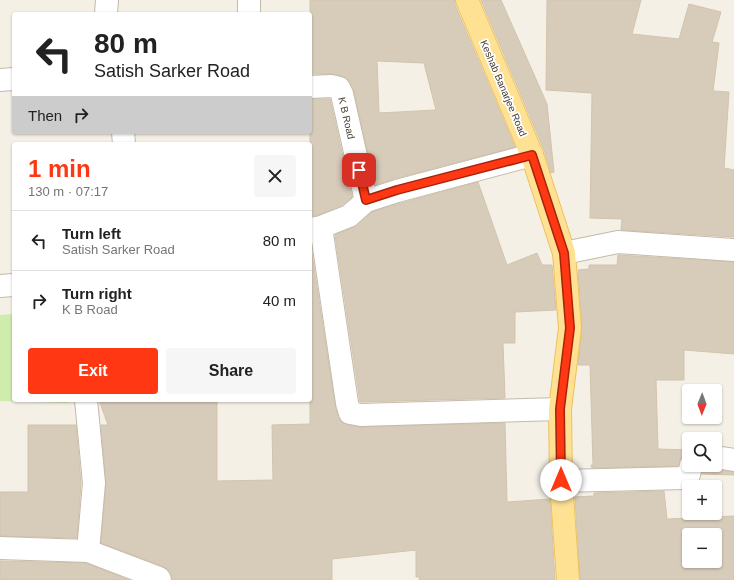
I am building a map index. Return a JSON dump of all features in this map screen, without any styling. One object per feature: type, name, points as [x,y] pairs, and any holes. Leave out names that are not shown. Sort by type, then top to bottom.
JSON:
[{"type":"main road","name":"Keshab Banarjee Road","points":[[467,0],[532,155],[564,253],[570,328],[560,409],[561,480],[568,580]]},
{"type":"street","points":[[106,12],[107,0]]},
{"type":"street","points":[[249,0],[249,12]]},
{"type":"street","points":[[0,80],[12,79]]},
{"type":"street","name":"K B Road","points":[[312,88],[331,86],[339,88],[342,94],[366,200]]},
{"type":"street","points":[[532,155],[397,190],[366,200],[349,216],[315,228],[350,413],[361,415],[560,409]]},
{"type":"street","points":[[564,253],[618,242],[734,250]]},
{"type":"street","points":[[0,286],[12,285]]},
{"type":"street","points":[[86,402],[94,483],[88,551]]},
{"type":"street","points":[[722,458],[734,460]]},
{"type":"street","points":[[561,480],[685,478],[689,475],[690,472]]},
{"type":"street","points":[[0,548],[88,551],[160,580]]},
{"type":"green space","points":[[12,314],[12,401],[0,401],[0,315]]},
{"type":"green space","points":[[34,402],[68,402],[68,403]]},
{"type":"building","points":[[310,0],[455,0],[455,5],[515,147],[375,185],[354,91],[347,78],[334,74],[312,74],[312,12],[310,12]],"holes":[[[377,61],[424,63],[436,110],[379,113]]]},
{"type":"building","points":[[481,0],[501,0],[547,104],[554,172],[551,173],[544,150]]},
{"type":"building","points":[[547,0],[641,0],[632,34],[679,39],[689,4],[721,12],[712,42],[719,43],[713,91],[729,92],[724,168],[734,170],[734,237],[621,230],[622,219],[590,218],[592,93],[546,90]]},
{"type":"building","points":[[312,99],[330,99],[352,197],[342,205],[318,215],[312,216],[312,142],[310,142],[310,134],[312,134]]},
{"type":"building","points":[[478,182],[507,265],[537,253],[542,265],[552,265],[556,310],[515,312],[515,343],[503,343],[505,398],[360,402],[335,235],[357,226],[372,212]]},
{"type":"building","points":[[312,254],[335,405],[341,422],[348,425],[361,427],[505,423],[507,502],[550,499],[555,580],[419,580],[420,577],[416,577],[416,550],[332,559],[332,580],[172,580],[170,572],[163,566],[101,543],[106,484],[101,425],[108,425],[100,402],[217,402],[217,481],[273,480],[272,425],[310,424],[310,402],[312,402]]},
{"type":"building","points":[[618,255],[734,262],[734,354],[684,350],[684,380],[656,380],[658,449],[682,450],[682,456],[678,466],[592,468],[591,465],[593,465],[590,365],[578,365],[582,327],[578,270],[589,269],[589,265],[617,265]]},
{"type":"building","points":[[28,425],[76,425],[81,483],[77,538],[0,536],[0,492],[28,492]]},
{"type":"building","points":[[722,470],[734,472],[734,475],[702,474],[702,472],[722,472]]},
{"type":"building","points":[[664,491],[667,519],[722,520],[722,517],[734,516],[734,580],[580,580],[575,497],[594,496],[594,493]]},
{"type":"building","points":[[0,561],[86,563],[129,580],[0,580]]},
{"type":"route","points":[[359,170],[366,200],[397,190],[532,155],[564,253],[570,328],[560,409],[561,480]]}]
